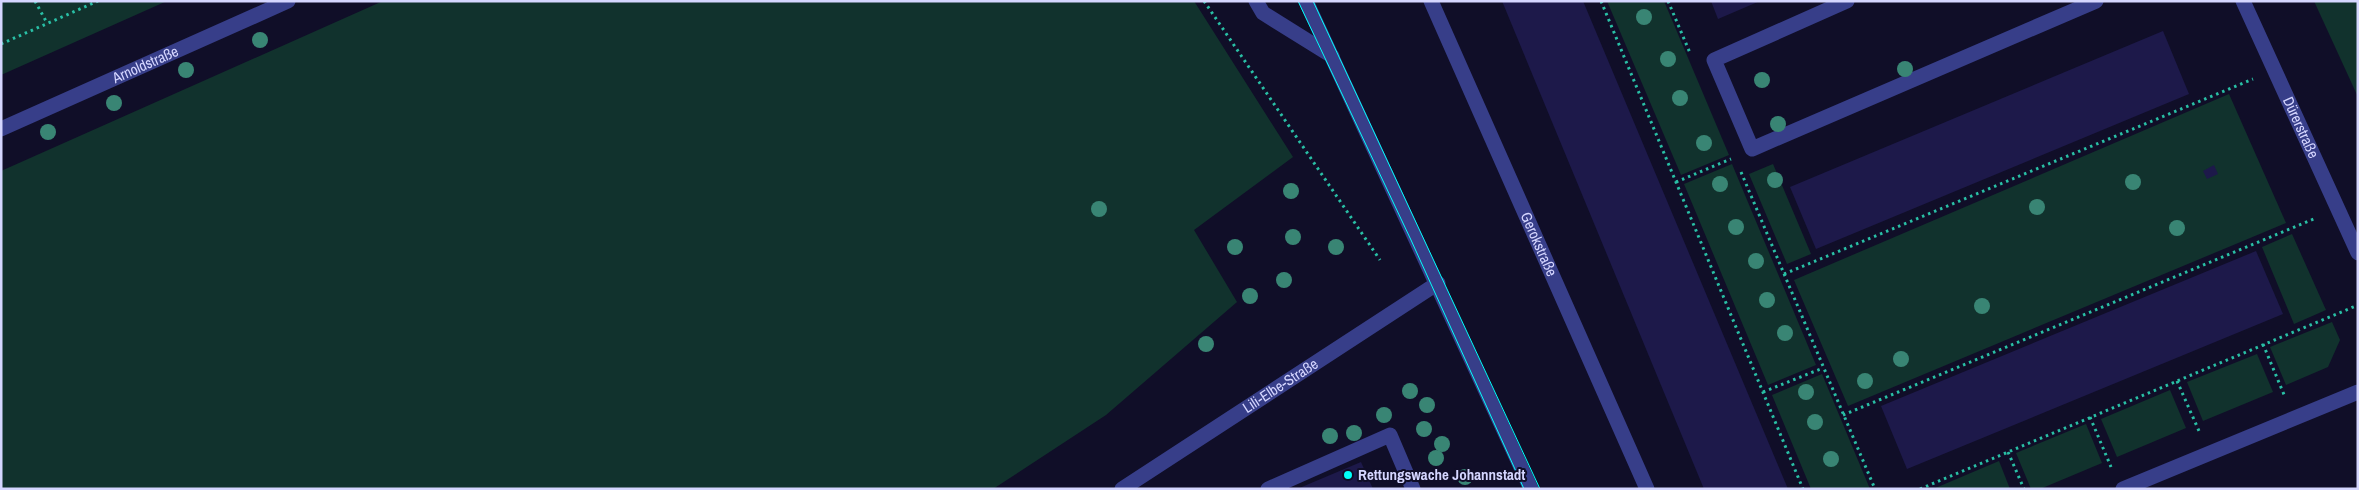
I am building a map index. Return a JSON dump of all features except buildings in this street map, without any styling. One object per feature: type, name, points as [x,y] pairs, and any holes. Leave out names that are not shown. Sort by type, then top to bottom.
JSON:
[{"type":"street","name":"Arnoldstraße","points":[[1,129],[288,1]]},
{"type":"street","points":[[1256,1],[1263,13],[1332,56]]},
{"type":"street","points":[[1306,1],[1438,283],[1531,489]]},
{"type":"street","name":"Gerokstraße","points":[[1431,1],[1647,489]]},
{"type":"street","points":[[1848,1],[1714,60],[1752,149],[2096,1]]},
{"type":"street","name":"Dürerstraße","points":[[2243,1],[2358,253]]},
{"type":"street","name":"Lili-Elbe-Straße","points":[[1122,489],[1438,283]]},
{"type":"street","points":[[2123,489],[2358,392]]},
{"type":"street","points":[[1268,489],[1390,435],[1413,489]]},
{"type":"path","points":[[35,1],[47,23]]},
{"type":"path","points":[[1,44],[98,1]]},
{"type":"path","points":[[1204,1],[1380,260]]},
{"type":"path","points":[[1601,1],[1803,489]]},
{"type":"path","points":[[1668,1],[1693,59]]},
{"type":"path","points":[[1784,274],[2274,70]]},
{"type":"path","points":[[1676,182],[1721,163]]},
{"type":"path","points":[[1738,166],[1875,489]]},
{"type":"path","points":[[1843,415],[2338,209]]},
{"type":"path","points":[[1920,489],[2358,305]]},
{"type":"path","points":[[2263,344],[2294,418]]},
{"type":"path","points":[[1763,392],[1823,368]]},
{"type":"path","points":[[2178,381],[2208,454]]},
{"type":"path","points":[[2090,417],[2113,471]]},
{"type":"path","points":[[2008,452],[2024,489]]},
{"type":"green space","points":[[1,1],[167,1],[1,75]]},
{"type":"green space","points":[[383,1],[1194,1],[1293,157],[1194,230],[1237,302],[1106,415],[993,489],[1,489],[1,171]]},
{"type":"green space","points":[[1607,1],[1664,1],[1729,155],[1681,175]]},
{"type":"green space","points":[[2314,1],[2358,1],[2358,97]]},
{"type":"green space","points":[[2229,94],[2286,223],[1848,406],[1794,280]]},
{"type":"green space","points":[[1732,164],[1816,365],[1768,385],[1684,184]]},
{"type":"green space","points":[[1773,164],[1811,254],[1787,264],[1749,174]]},
{"type":"green space","points":[[2292,234],[2326,310],[2294,324],[2262,247]]},
{"type":"green space","points":[[2332,322],[2340,340],[2328,367],[2286,385],[2270,347]]},
{"type":"green space","points":[[2257,354],[2273,392],[2203,421],[2187,382]]},
{"type":"green space","points":[[1822,374],[1870,489],[1811,489],[1772,395]]},
{"type":"green space","points":[[2170,390],[2186,428],[2117,457],[2101,419]]},
{"type":"green space","points":[[2086,424],[2102,463],[2040,489],[2031,489],[2016,453]]},
{"type":"green space","points":[[1999,461],[2010,489],[1933,489]]},
{"type":"tram line","points":[[1298,1],[1411,240],[1524,489]]},
{"type":"tram line","points":[[1313,1],[1540,489]]},
{"type":"place","name":"Rettungswache Johannstadt","points":[[1348,475]]}]
